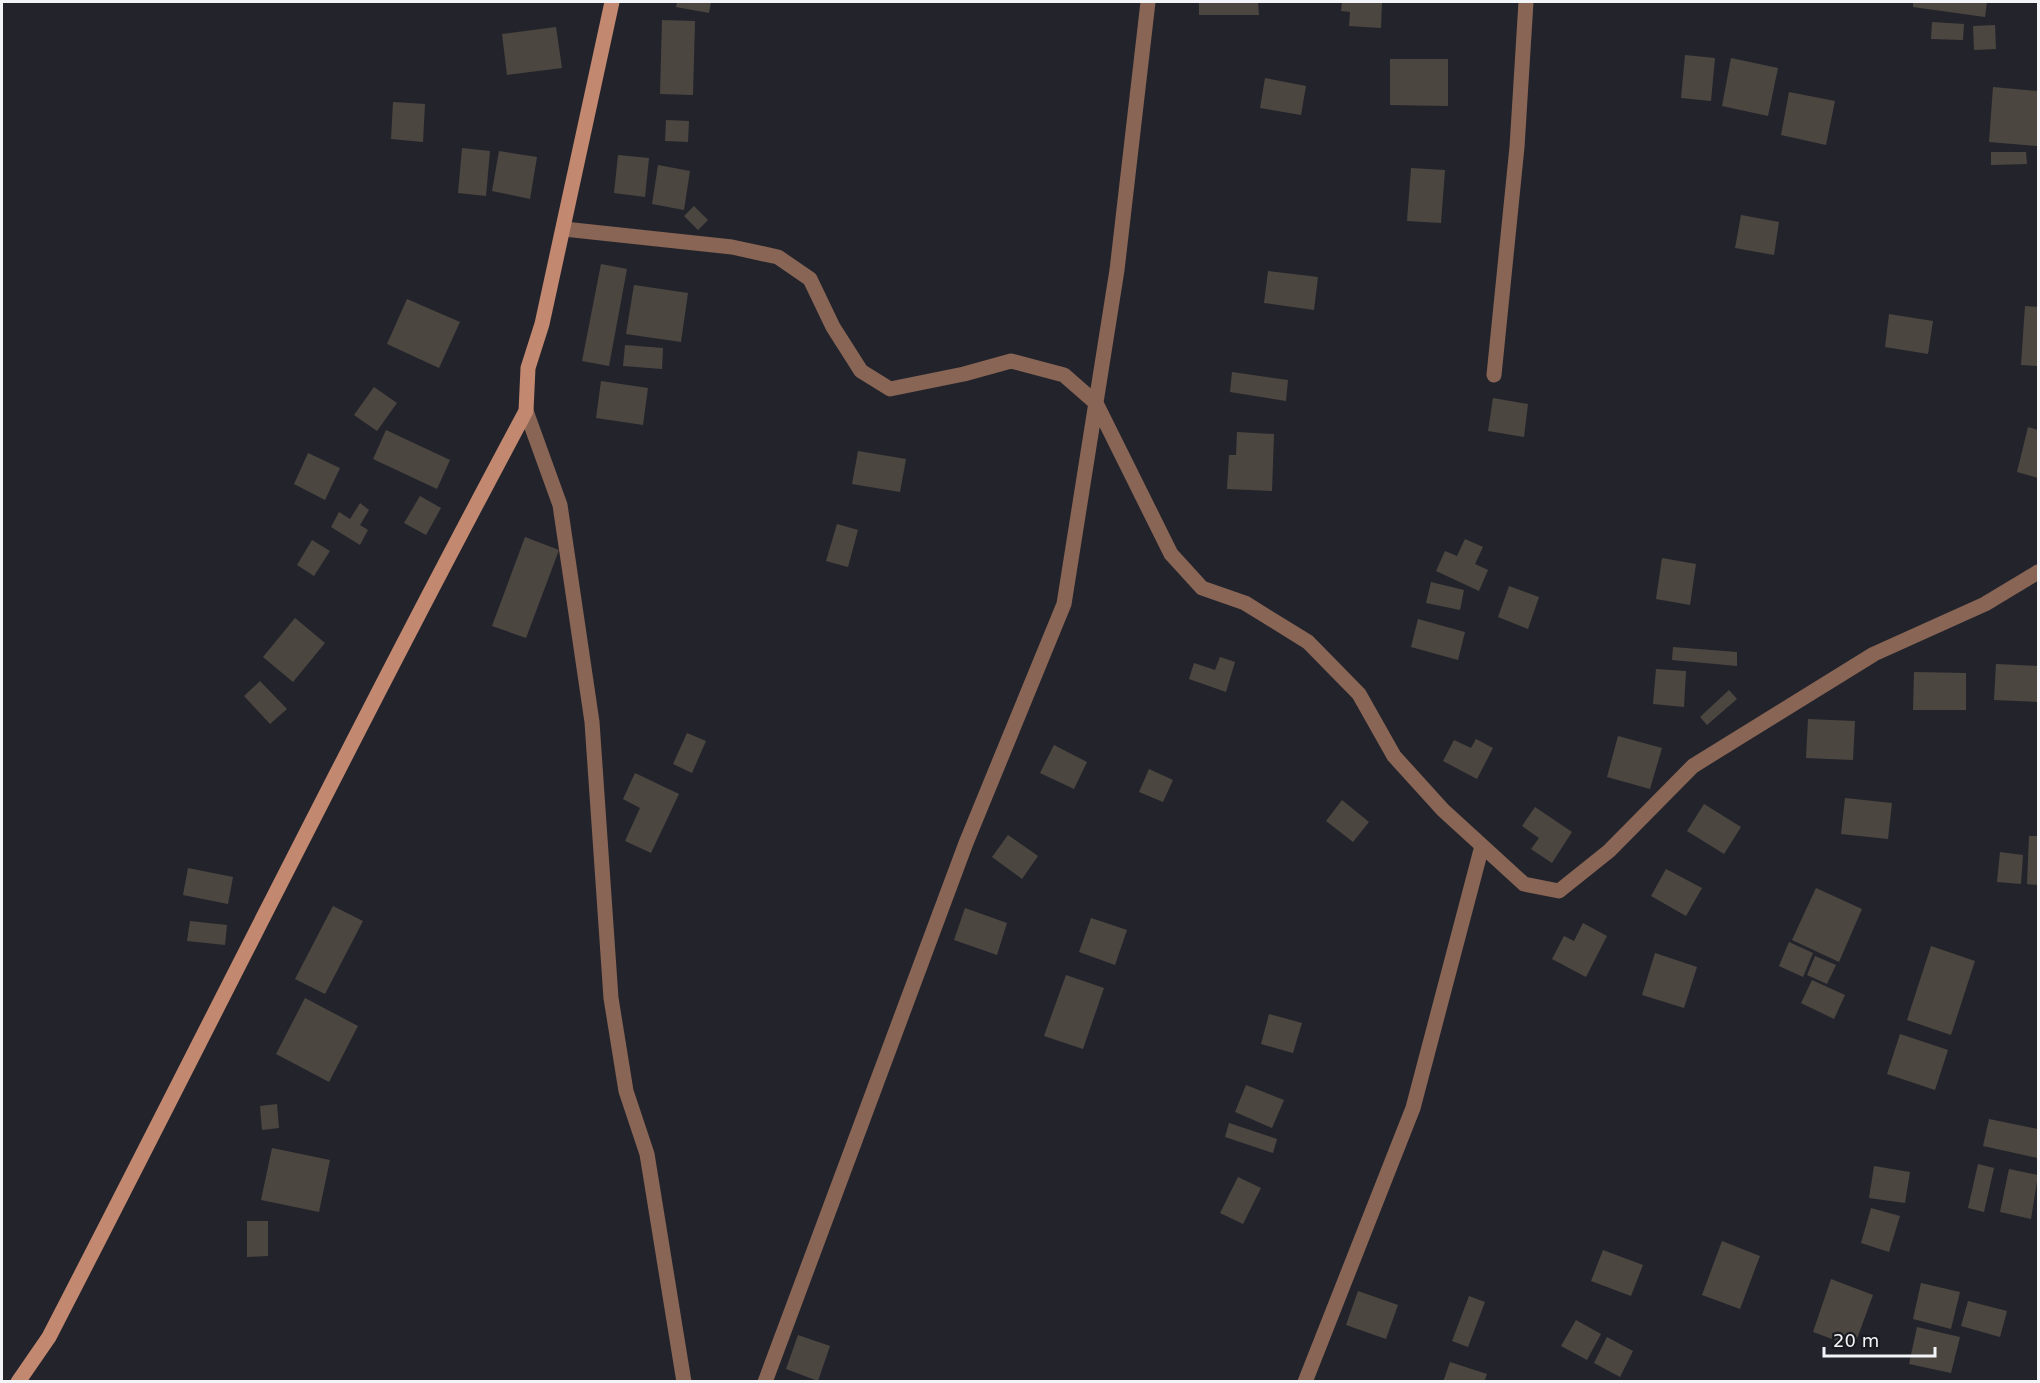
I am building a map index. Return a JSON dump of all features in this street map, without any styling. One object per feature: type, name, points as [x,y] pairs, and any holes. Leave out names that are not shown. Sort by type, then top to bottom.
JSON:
[{"type":"street","points":[[612,2],[564,229],[542,324],[528,368],[526,411],[560,505],[592,722],[610,998],[626,1091],[647,1154],[684,1382]]},
{"type":"street","points":[[765,1382],[966,843],[1064,604],[1117,270],[1148,2]]},
{"type":"street","points":[[1494,375],[1516,147],[1526,2]]},
{"type":"street","points":[[564,229],[732,247],[778,256],[810,279],[833,327],[861,371],[890,389],[964,374],[1011,361],[1064,375],[1096,403],[1171,554],[1202,588],[1245,603],[1308,642],[1359,694],[1394,756],[1443,810],[1524,884],[1559,891],[1609,851],[1693,766],[1874,654],[1985,604],[2038,572]]},
{"type":"street","points":[[18,1382],[49,1337],[255,938],[395,655],[526,411]]},
{"type":"street","points":[[1305,1382],[1413,1108],[1482,846]]},
{"type":"building","points":[[677,2],[711,2],[709,13],[676,7]]},
{"type":"building","points":[[1199,2],[1258,2],[1259,15],[1199,15]]},
{"type":"building","points":[[1342,2],[1382,2],[1381,28],[1349,26],[1350,12],[1341,11]]},
{"type":"building","points":[[1913,2],[1987,2],[1985,17],[1913,7]]},
{"type":"building","points":[[662,20],[695,21],[693,95],[660,94]]},
{"type":"building","points":[[1932,22],[1964,24],[1963,40],[1931,39]]},
{"type":"building","points":[[1995,25],[1996,49],[1974,50],[1973,26]]},
{"type":"building","points":[[556,27],[562,68],[507,75],[502,34]]},
{"type":"building","points":[[1685,55],[1715,58],[1711,101],[1681,98]]},
{"type":"building","points":[[1731,58],[1778,68],[1768,116],[1722,106]]},
{"type":"building","points":[[1390,59],[1448,59],[1448,106],[1390,105]]},
{"type":"building","points":[[1265,78],[1306,86],[1301,115],[1260,108]]},
{"type":"building","points":[[1993,87],[2038,91],[2037,146],[1989,142]]},
{"type":"building","points":[[1789,92],[1835,101],[1826,145],[1781,135]]},
{"type":"building","points":[[393,102],[425,104],[423,142],[391,139]]},
{"type":"building","points":[[666,120],[689,121],[688,142],[665,141]]},
{"type":"building","points":[[462,148],[490,151],[486,196],[458,193]]},
{"type":"building","points":[[499,151],[537,157],[530,199],[492,191]]},
{"type":"building","points":[[1991,152],[2026,152],[2027,164],[1991,165]]},
{"type":"building","points":[[618,155],[649,158],[645,197],[614,193]]},
{"type":"building","points":[[658,165],[690,171],[684,210],[652,204]]},
{"type":"building","points":[[1411,168],[1445,170],[1441,223],[1407,221]]},
{"type":"building","points":[[694,206],[708,220],[698,230],[684,216]]},
{"type":"building","points":[[1741,215],[1779,222],[1774,255],[1735,248]]},
{"type":"building","points":[[601,264],[627,269],[609,366],[582,361]]},
{"type":"building","points":[[1268,271],[1318,277],[1314,310],[1264,303]]},
{"type":"building","points":[[634,285],[688,293],[681,342],[626,334]]},
{"type":"building","points":[[407,299],[460,322],[439,368],[387,344]]},
{"type":"building","points":[[2025,306],[2038,307],[2038,366],[2021,365]]},
{"type":"building","points":[[1889,314],[1933,321],[1928,354],[1885,347]]},
{"type":"building","points":[[625,345],[663,348],[662,369],[623,366]]},
{"type":"building","points":[[1232,372],[1288,380],[1286,401],[1230,392]]},
{"type":"building","points":[[601,381],[648,388],[643,425],[596,418]]},
{"type":"building","points":[[374,387],[397,403],[377,431],[354,415]]},
{"type":"building","points":[[1493,398],[1528,404],[1524,437],[1488,431]]},
{"type":"building","points":[[2028,427],[2038,430],[2038,478],[2017,472]]},
{"type":"building","points":[[386,430],[450,460],[437,489],[373,459]]},
{"type":"building","points":[[1237,432],[1274,434],[1272,491],[1227,489],[1229,455],[1236,455]]},
{"type":"building","points":[[858,451],[906,459],[900,492],[852,484]]},
{"type":"building","points":[[308,453],[340,468],[325,500],[294,484]]},
{"type":"building","points":[[420,496],[441,508],[426,535],[404,523]]},
{"type":"building","points":[[360,503],[369,510],[360,525],[368,530],[360,545],[331,527],[339,512],[350,519]]},
{"type":"building","points":[[837,524],[858,530],[848,567],[826,561]]},
{"type":"building","points":[[525,537],[559,550],[526,638],[492,626]]},
{"type":"building","points":[[1465,539],[1483,547],[1475,564],[1488,570],[1479,591],[1436,571],[1445,551],[1457,556]]},
{"type":"building","points":[[312,540],[330,551],[314,576],[297,565]]},
{"type":"building","points":[[1662,558],[1696,564],[1690,605],[1656,599]]},
{"type":"building","points":[[1431,582],[1464,590],[1460,610],[1426,603]]},
{"type":"building","points":[[1509,586],[1539,597],[1528,629],[1498,617]]},
{"type":"building","points":[[295,618],[325,643],[293,682],[263,657]]},
{"type":"building","points":[[1418,619],[1465,632],[1458,660],[1411,647]]},
{"type":"building","points":[[1673,647],[1737,652],[1737,666],[1672,660]]},
{"type":"building","points":[[1220,657],[1235,662],[1226,692],[1189,679],[1194,663],[1215,670]]},
{"type":"building","points":[[1996,664],[2038,666],[2038,702],[1994,700]]},
{"type":"building","points":[[1656,669],[1686,671],[1684,707],[1653,704]]},
{"type":"building","points":[[1914,672],[1966,673],[1966,710],[1913,710]]},
{"type":"building","points":[[260,681],[287,709],[270,724],[244,696]]},
{"type":"building","points":[[1729,690],[1737,699],[1707,725],[1700,717]]},
{"type":"building","points":[[1808,719],[1855,721],[1853,760],[1806,758]]},
{"type":"building","points":[[687,733],[706,741],[692,773],[673,764]]},
{"type":"building","points":[[1618,736],[1662,748],[1650,789],[1607,777]]},
{"type":"building","points":[[1476,739],[1493,748],[1477,779],[1443,761],[1454,740],[1471,748]]},
{"type":"building","points":[[1054,745],[1087,762],[1074,789],[1040,773]]},
{"type":"building","points":[[1149,769],[1173,780],[1163,802],[1139,792]]},
{"type":"building","points":[[635,773],[679,794],[651,853],[625,841],[640,808],[623,799]]},
{"type":"building","points":[[1845,798],[1892,803],[1888,839],[1841,834]]},
{"type":"building","points":[[1342,800],[1369,822],[1353,842],[1326,821]]},
{"type":"building","points":[[1704,804],[1741,827],[1724,854],[1687,831]]},
{"type":"building","points":[[1535,807],[1572,832],[1552,863],[1531,849],[1539,838],[1522,826]]},
{"type":"building","points":[[1008,835],[1038,856],[1022,879],[992,857]]},
{"type":"building","points":[[2029,836],[2038,836],[2038,885],[2027,884]]},
{"type":"building","points":[[2000,852],[2023,855],[2021,884],[1997,882]]},
{"type":"building","points":[[188,868],[233,877],[228,904],[183,895]]},
{"type":"building","points":[[1666,869],[1702,888],[1686,916],[1651,896]]},
{"type":"building","points":[[1816,888],[1862,909],[1839,962],[1792,940]]},
{"type":"building","points":[[333,906],[363,921],[325,994],[295,979]]},
{"type":"building","points":[[965,908],[1007,923],[997,955],[954,940]]},
{"type":"building","points":[[1091,918],[1127,930],[1115,965],[1079,952]]},
{"type":"building","points":[[190,921],[227,925],[225,945],[187,941]]},
{"type":"building","points":[[1583,923],[1607,936],[1586,977],[1552,959],[1564,936],[1574,941]]},
{"type":"building","points":[[1789,942],[1813,953],[1803,977],[1779,966]]},
{"type":"building","points":[[1931,946],[1975,961],[1951,1035],[1907,1020]]},
{"type":"building","points":[[1655,953],[1697,967],[1684,1008],[1642,995]]},
{"type":"building","points":[[1815,956],[1836,965],[1827,984],[1807,975]]},
{"type":"building","points":[[1066,975],[1104,988],[1083,1049],[1044,1036]]},
{"type":"building","points":[[1812,980],[1845,995],[1834,1019],[1801,1003]]},
{"type":"building","points":[[305,998],[358,1026],[329,1082],[276,1054]]},
{"type":"building","points":[[1269,1014],[1302,1023],[1293,1053],[1261,1044]]},
{"type":"building","points":[[1900,1034],[1948,1050],[1935,1090],[1887,1074]]},
{"type":"building","points":[[1246,1085],[1284,1100],[1272,1128],[1235,1112]]},
{"type":"building","points":[[277,1104],[279,1128],[262,1130],[260,1106]]},
{"type":"building","points":[[1989,1119],[2038,1129],[2038,1158],[1983,1146]]},
{"type":"building","points":[[1229,1123],[1277,1139],[1273,1153],[1225,1137]]},
{"type":"building","points":[[272,1148],[330,1160],[319,1212],[261,1200]]},
{"type":"building","points":[[1978,1164],[1994,1168],[1984,1212],[1968,1208]]},
{"type":"building","points":[[1874,1166],[1910,1172],[1905,1203],[1869,1198]]},
{"type":"building","points":[[2009,1169],[2038,1175],[2031,1219],[2000,1212]]},
{"type":"building","points":[[1238,1177],[1261,1188],[1243,1224],[1220,1213]]},
{"type":"building","points":[[1871,1208],[1900,1216],[1889,1252],[1861,1243]]},
{"type":"building","points":[[247,1221],[268,1221],[268,1256],[247,1257]]},
{"type":"building","points":[[1722,1241],[1760,1256],[1740,1309],[1702,1295]]},
{"type":"building","points":[[1603,1250],[1643,1265],[1631,1296],[1591,1281]]},
{"type":"building","points":[[1831,1279],[1873,1295],[1854,1347],[1813,1332]]},
{"type":"building","points":[[1921,1283],[1960,1292],[1951,1329],[1913,1319]]},
{"type":"building","points":[[1358,1291],[1398,1305],[1386,1339],[1346,1325]]},
{"type":"building","points":[[1469,1296],[1485,1302],[1468,1347],[1452,1341]]},
{"type":"building","points":[[1968,1301],[2007,1311],[2000,1337],[1961,1326]]},
{"type":"building","points":[[1576,1320],[1601,1334],[1587,1360],[1561,1346]]},
{"type":"building","points":[[1917,1327],[1960,1337],[1951,1373],[1909,1364]]},
{"type":"building","points":[[798,1335],[830,1346],[818,1381],[786,1369]]},
{"type":"building","points":[[1607,1337],[1633,1351],[1620,1377],[1594,1363]]},
{"type":"building","points":[[1450,1362],[1487,1374],[1484,1382],[1443,1382]]}]
